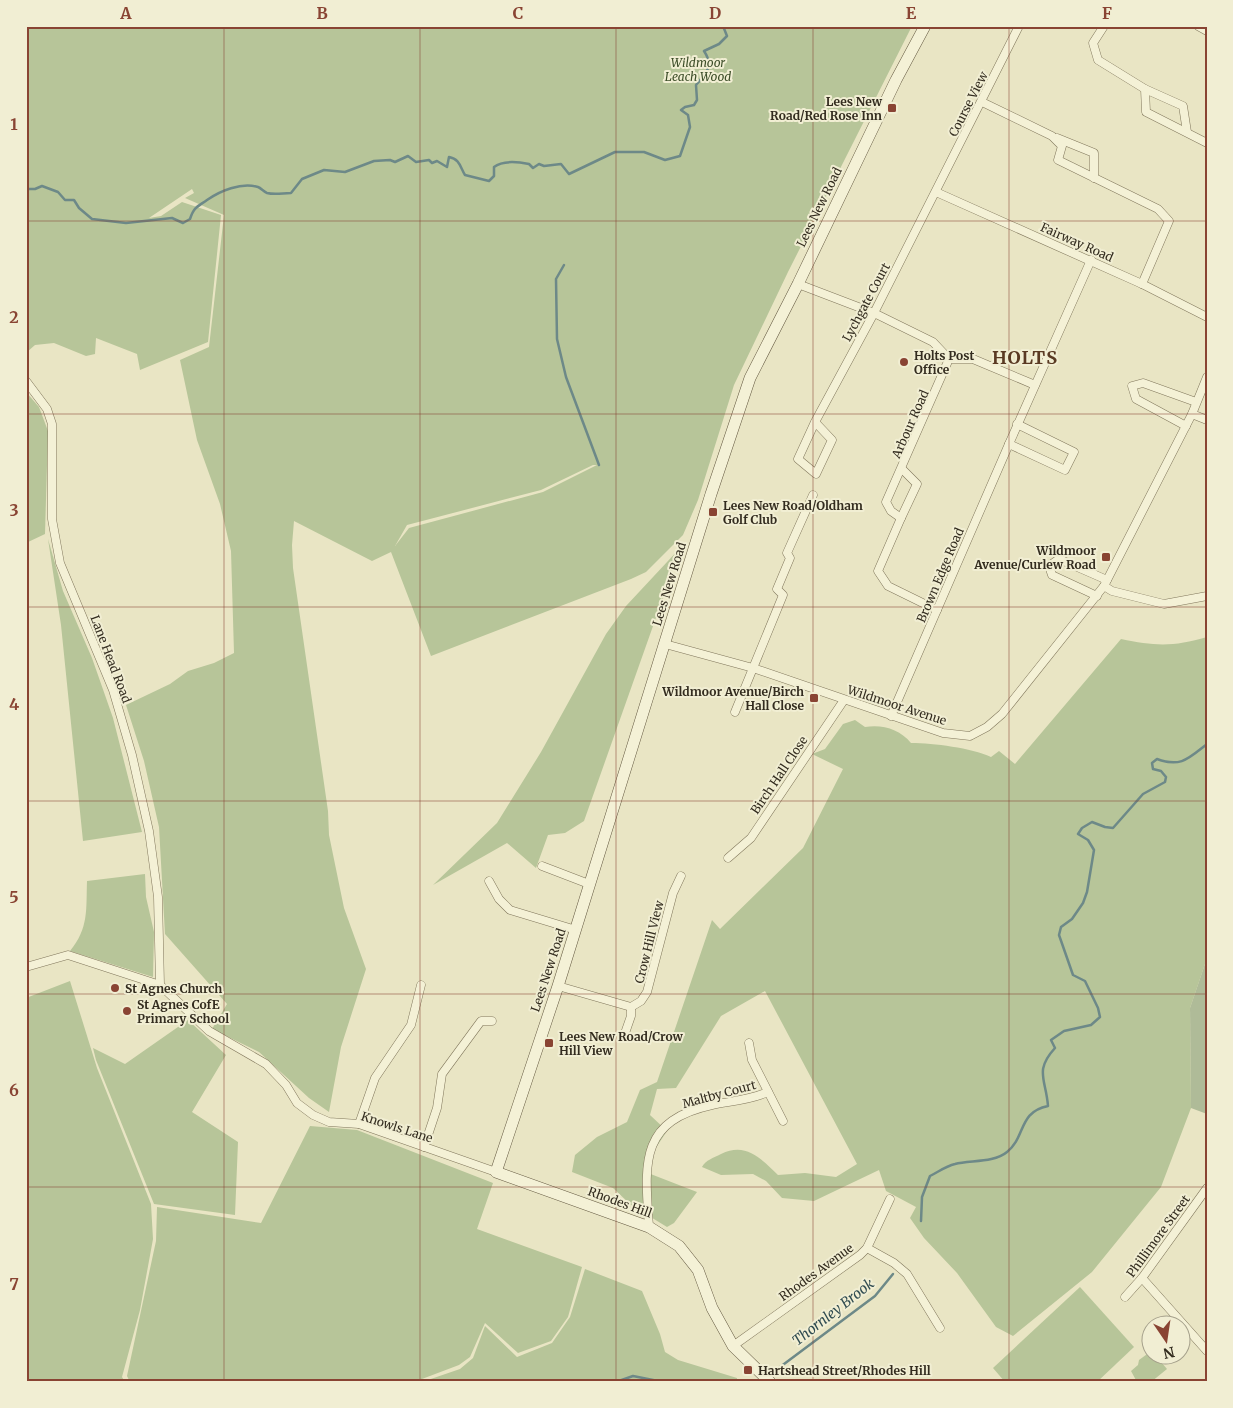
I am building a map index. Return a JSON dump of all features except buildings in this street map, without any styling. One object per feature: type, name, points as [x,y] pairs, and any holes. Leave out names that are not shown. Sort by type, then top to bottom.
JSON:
[{"type":"street","name":"Lees New Road","points":[[496,1172],[576,930],[714,485],[750,378],[798,284],[892,88],[925,26]]},
{"type":"street","name":"Course View","points":[[936,192],[1019,26]]},
{"type":"street","points":[[1104,26],[1093,44],[1098,60],[1145,88],[1183,106],[1187,132]]},
{"type":"street","points":[[1198,26],[1207,31]]},
{"type":"street","points":[[1145,88],[1146,112],[1207,143]]},
{"type":"street","points":[[982,102],[1052,136],[1094,152],[1094,178]]},
{"type":"street","points":[[1052,136],[1062,146],[1058,160],[1158,209],[1168,221],[1142,284]]},
{"type":"street","name":"Fairway Road","points":[[936,192],[1091,260],[1207,317]]},
{"type":"street","name":"Lychgate Court","points":[[815,422],[832,440],[816,474],[798,459],[815,422],[936,192]]},
{"type":"street","name":"Brown Edge Road","points":[[890,716],[1008,444],[1091,260]]},
{"type":"street","points":[[798,284],[874,313],[933,342],[949,359],[973,359],[1035,385]]},
{"type":"street","name":"Arbour Road","points":[[901,518],[891,511],[886,502],[949,359]]},
{"type":"street","name":"Wildmoor Avenue","points":[[665,644],[753,668],[890,716],[955,735],[970,736],[978,733],[1002,714],[1106,583],[1192,414],[1207,377]]},
{"type":"street","name":"Lane Head Road","points":[[26,381],[47,409],[52,424],[52,519],[60,563],[113,690],[132,755],[149,830],[158,897],[160,985]]},
{"type":"street","points":[[1186,426],[1136,399],[1132,386],[1144,383],[1196,402]]},
{"type":"street","points":[[1192,414],[1207,420]]},
{"type":"street","points":[[1008,444],[1065,470],[1074,452],[1017,424]]},
{"type":"street","name":"Arbour Road","points":[[902,469],[917,484],[878,571],[888,586],[937,610]]},
{"type":"street","points":[[735,712],[783,595],[777,590],[790,558],[787,553],[813,494]]},
{"type":"street","points":[[1097,596],[1052,575],[1049,566],[1059,559],[1106,583],[1112,591],[1164,604],[1207,596]]},
{"type":"street","name":"Birch Hall Close","points":[[728,858],[751,838],[844,700]]},
{"type":"street","points":[[542,866],[589,884]]},
{"type":"street","name":"Crow Hill View","points":[[631,1007],[641,1001],[647,992],[673,893],[681,876]]},
{"type":"street","points":[[488,881],[499,899],[510,910],[576,930]]},
{"type":"street","points":[[26,967],[68,955],[160,985]]},
{"type":"street","name":"Knowls Lane","points":[[160,985],[209,1031],[266,1064],[286,1085],[297,1103],[312,1115],[329,1122],[359,1124],[496,1172]]},
{"type":"street","points":[[359,1124],[375,1078],[411,1025],[420,985]]},
{"type":"street","points":[[558,986],[631,1007],[631,1016],[624,1036]]},
{"type":"street","points":[[424,1147],[437,1108],[442,1074],[481,1020],[492,1020]]},
{"type":"street","name":"Maltby Court","points":[[749,1042],[752,1060],[783,1120]]},
{"type":"street","name":"Maltby Court","points":[[649,1226],[645,1172],[649,1152],[665,1125],[682,1114],[712,1105],[750,1100],[768,1092]]},
{"type":"street","name":"Rhodes Hill","points":[[496,1172],[649,1226],[679,1246],[690,1256],[698,1270],[718,1322],[733,1346],[770,1382]]},
{"type":"street","name":"Phillimore Street","points":[[1125,1297],[1142,1278],[1207,1188]]},
{"type":"street","name":"Rhodes Avenue","points":[[733,1346],[867,1248],[890,1199]]},
{"type":"street","points":[[867,1248],[894,1263],[907,1274],[940,1328]]},
{"type":"street","points":[[1142,1278],[1207,1351]]},
{"type":"green space","name":"Wildmoor Leach Wood","points":[[26,26],[912,26],[788,272],[734,385],[698,500],[683,535],[646,572],[431,656],[391,552],[372,561],[294,521],[293,568],[328,811],[329,835],[344,908],[366,969],[341,1047],[329,1112],[309,1098],[259,1052],[212,1029],[227,1004],[165,934],[159,827],[144,761],[126,705],[170,684],[188,671],[214,663],[234,653],[231,551],[220,504],[197,440],[180,360],[209,347],[224,215],[185,198],[194,193],[192,189],[149,218],[161,216],[182,202],[221,215],[208,342],[140,370],[137,354],[96,338],[95,354],[86,356],[54,343],[35,345],[27,352]],"holes":[[[593,465],[597,465],[543,492],[409,528],[395,546],[407,525],[541,490]]]},
{"type":"green space","points":[[26,392],[39,407],[48,431],[45,534],[26,543]]},
{"type":"green space","points":[[48,539],[63,591],[92,658],[113,718],[142,832],[83,841],[61,625]]},
{"type":"green space","points":[[681,547],[584,821],[565,833],[548,835],[536,868],[507,843],[433,885],[497,823],[541,752],[606,634],[626,606]]},
{"type":"green space","points":[[1207,637],[1207,958],[1190,1008],[1191,1108],[1161,1187],[1092,1272],[1013,1336],[996,1327],[957,1273],[924,1238],[910,1218],[916,1207],[886,1191],[879,1170],[814,1201],[782,1198],[766,1181],[753,1174],[721,1175],[702,1167],[715,1157],[738,1150],[745,1151],[759,1158],[778,1175],[805,1173],[836,1177],[857,1164],[765,991],[721,1016],[676,1088],[657,1089],[650,1115],[667,1131],[655,1149],[648,1173],[697,1192],[674,1223],[667,1227],[631,1205],[613,1188],[572,1172],[575,1155],[597,1137],[627,1122],[640,1090],[657,1082],[712,920],[720,929],[803,848],[843,769],[812,754],[825,749],[843,724],[855,720],[865,727],[878,726],[896,731],[911,743],[952,747],[991,757],[999,751],[1015,764],[1121,639],[1144,643],[1174,644]]},
{"type":"green space","points":[[145,874],[146,897],[154,932],[153,977],[70,951],[81,934],[85,918],[87,881]]},
{"type":"green space","points":[[1207,958],[1207,1114],[1191,1108],[1190,1008]]},
{"type":"green space","points":[[70,981],[97,1068],[151,1204],[153,1239],[140,1310],[122,1377],[125,1382],[26,1382],[26,998]]},
{"type":"green space","points":[[188,1020],[226,1055],[192,1112],[238,1142],[235,1215],[154,1204],[96,1060],[93,1048],[125,1064]]},
{"type":"green space","points":[[310,1126],[357,1130],[493,1183],[477,1229],[582,1267],[568,1317],[551,1341],[518,1353],[485,1323],[470,1357],[459,1365],[414,1382],[130,1382],[127,1376],[156,1241],[157,1207],[261,1223]]},
{"type":"green space","points":[[585,1269],[642,1291],[660,1334],[665,1352],[678,1360],[737,1378],[737,1382],[422,1382],[460,1369],[473,1358],[485,1326],[517,1357],[552,1343],[570,1317]]},
{"type":"green space","points":[[1080,1287],[1134,1347],[1097,1382],[1005,1382],[993,1368]]},
{"type":"green space","points":[[1139,1360],[1140,1366],[1164,1366],[1167,1369],[1151,1382],[1137,1382],[1131,1371],[1138,1365]]},
{"type":"waterway","points":[[26,189],[35,189],[42,186],[58,192],[65,200],[74,200],[79,208],[92,219],[126,223],[172,218],[183,223],[190,219],[198,206],[218,193],[231,188],[251,186],[258,187],[270,194],[291,193],[302,179],[324,170],[345,172],[374,161],[390,160],[395,162],[408,156],[416,162],[429,160],[432,163],[437,161],[447,167],[449,157],[453,158],[465,175],[489,181],[494,176],[494,167],[506,162],[529,164],[533,168],[539,164],[544,166],[561,164],[569,174],[615,152],[644,152],[665,160],[680,156],[690,127],[688,115],[681,110],[694,105],[697,100],[696,85],[709,65],[704,51],[719,44],[727,36],[723,26]]},
{"type":"waterway","points":[[564,265],[556,279],[557,339],[566,377],[599,465]]},
{"type":"waterway","name":"Thornley Brook","points":[[921,1221],[922,1197],[930,1176],[952,1165],[989,1160],[1002,1156],[1007,1152],[1013,1146],[1027,1119],[1038,1109],[1048,1106],[1043,1069],[1055,1048],[1051,1040],[1064,1031],[1091,1025],[1100,1017],[1098,1008],[1085,981],[1073,975],[1059,935],[1061,927],[1072,919],[1083,903],[1087,892],[1094,850],[1088,840],[1078,834],[1082,828],[1092,822],[1113,828],[1143,794],[1165,782],[1166,777],[1161,771],[1153,769],[1152,763],[1157,759],[1165,762],[1179,762],[1190,757],[1207,744]]},
{"type":"waterway","name":"Thornley Brook","points":[[768,1376],[875,1296],[893,1274]]},
{"type":"waterway","name":"Thornley Brook","points":[[616,1382],[633,1376],[663,1382]]},
{"type":"place","name":"Lees New Road/Red Rose Inn","points":[[892,108]]},
{"type":"place","name":"Holts Post Office","points":[[904,362]]},
{"type":"place","name":"Lees New Road/Oldham Golf Club","points":[[713,512]]},
{"type":"place","name":"Wildmoor Avenue/Curlew Road","points":[[1106,557]]},
{"type":"place","name":"Wildmoor Avenue/Birch Hall Close","points":[[814,698]]},
{"type":"place","name":"St Agnes Church","points":[[115,988]]},
{"type":"place","name":"St Agnes CofE Primary School","points":[[127,1011]]},
{"type":"place","name":"Lees New Road/Crow Hill View","points":[[549,1043]]},
{"type":"place","name":"Hartshead Street/Rhodes Hill","points":[[748,1370]]},
{"type":"district","name":"HOLTS","points":[[1025,357]]}]
